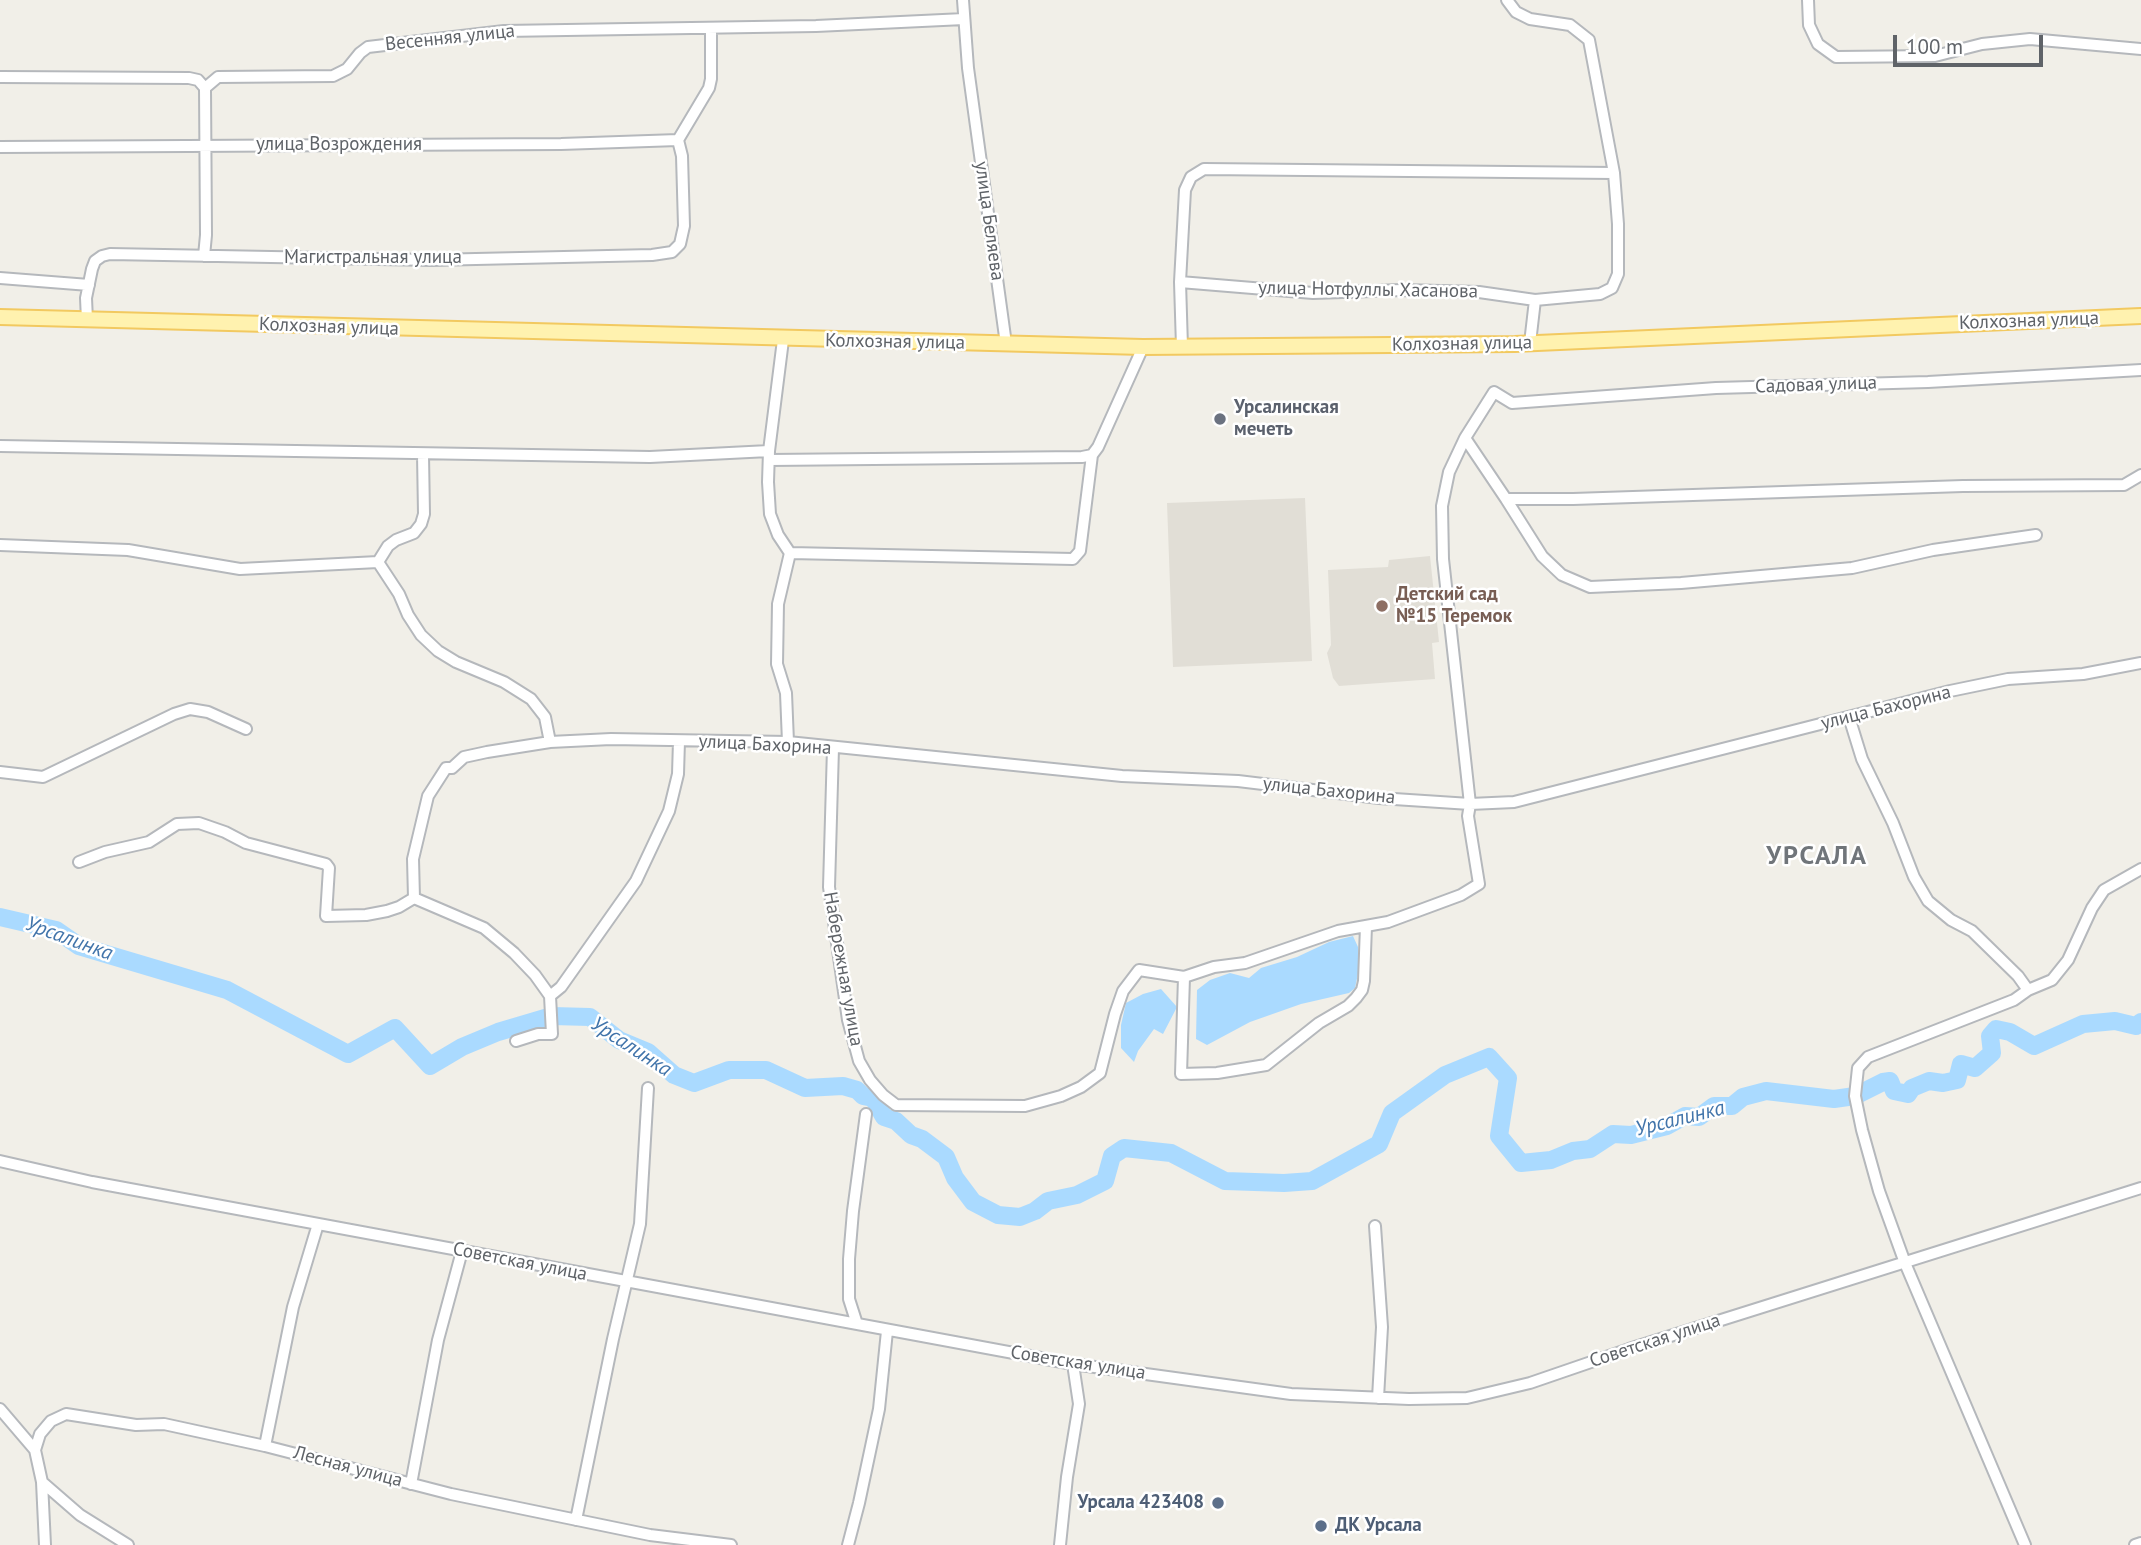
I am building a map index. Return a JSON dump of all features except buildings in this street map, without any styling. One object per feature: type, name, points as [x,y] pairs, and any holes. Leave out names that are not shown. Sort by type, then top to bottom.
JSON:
[{"type":"main road","name":"Колхозная улица","points":[[0,317],[1143,348],[1530,343],[2141,316]]},
{"type":"street","name":"улица Беляева","points":[[963,0],[972,97],[1006,344]]},
{"type":"street","points":[[1182,347],[1180,282],[1185,190],[1191,177],[1203,169],[1614,173],[1589,40],[1570,25],[1530,19],[1516,12],[1507,0]]},
{"type":"street","points":[[1808,0],[1809,25],[1818,44],[1836,57],[1935,56],[1982,44],[2029,39],[2141,50]]},
{"type":"street","name":"Весенняя улица","points":[[205,88],[218,77],[333,76],[348,69],[368,47],[503,31],[711,28],[964,19]]},
{"type":"street","points":[[678,140],[709,88],[711,28]]},
{"type":"street","points":[[0,77],[198,80],[205,88],[204,256]]},
{"type":"street","name":"улица Возрождения","points":[[0,147],[561,144],[678,140]]},
{"type":"street","name":"Магистральная улица","points":[[88,320],[86,298],[95,261],[102,256],[432,260],[666,254],[677,249],[684,226],[682,156],[678,140]]},
{"type":"street","name":"улица Нотфуллы Хасанова","points":[[1180,282],[1313,293],[1402,290],[1479,292],[1535,300],[1600,294],[1612,288],[1618,274],[1614,173]]},
{"type":"street","points":[[0,278],[89,285]]},
{"type":"street","points":[[1530,343],[1535,300]]},
{"type":"street","points":[[783,340],[769,455],[770,514],[778,535],[790,553],[778,604],[777,664],[786,693],[788,742]]},
{"type":"street","points":[[790,553],[1073,559],[1080,551],[1092,455],[1143,348]]},
{"type":"street","name":"Садовая улица","points":[[1465,438],[1494,392],[1512,403],[1716,388],[1928,382],[2141,370]]},
{"type":"street","points":[[1465,438],[1542,556],[1562,575],[1590,587],[1681,583],[1840,569],[1933,550],[2036,535]]},
{"type":"street","points":[[1366,926],[1362,990],[1348,1006],[1319,1023],[1266,1065],[1238,1071],[1181,1074],[1184,977],[1214,967],[1245,963],[1338,931],[1388,922],[1461,895],[1479,884],[1468,816],[1470,804],[1443,559],[1442,506],[1449,472],[1465,438]]},
{"type":"street","points":[[0,446],[650,457],[1092,455]]},
{"type":"street","points":[[379,562],[388,546],[414,533],[421,524],[424,514],[423,455]]},
{"type":"street","points":[[1506,499],[1963,486],[2124,485],[2141,475]]},
{"type":"street","points":[[0,545],[128,550],[240,569],[379,562]]},
{"type":"street","points":[[379,562],[400,594],[408,615],[421,635],[438,651],[456,662],[504,682],[531,699],[545,716],[550,742]]},
{"type":"street","name":"улица Бахорина","points":[[414,898],[413,859],[428,796],[446,768],[452,768],[464,757],[550,742],[611,738],[788,742],[1122,776],[1238,781],[1379,798],[1470,804],[1514,802],[1950,691],[2008,679],[2083,674],[2141,663]]},
{"type":"street","points":[[0,772],[43,777],[174,714],[190,709],[208,712],[246,729]]},
{"type":"street","points":[[1849,717],[1862,759],[1893,823],[1914,877],[1928,901],[1951,920],[1972,931],[2018,976],[2028,990]]},
{"type":"street","points":[[550,996],[561,987],[636,881],[669,811],[678,774],[679,741]]},
{"type":"street","name":"Набережная улица","points":[[833,748],[829,887],[848,1020],[859,1061],[883,1096],[897,1105],[1025,1106],[1061,1096],[1081,1087],[1100,1073],[1115,1014],[1130,980],[1139,971],[1184,977]]},
{"type":"street","points":[[79,862],[105,852],[149,842],[177,824],[199,823],[246,843],[326,864],[329,868],[326,916],[366,915],[387,911],[414,898],[484,928],[514,953],[550,996],[552,1034],[538,1034],[516,1041]]},
{"type":"street","points":[[2025,1545],[1905,1262],[1879,1191],[1855,1096],[1857,1068],[1868,1057],[2014,1000],[2028,990],[2052,980],[2068,960],[2092,908],[2104,890],[2141,869]]},
{"type":"street","points":[[576,1520],[640,1224],[648,1088]]},
{"type":"street","points":[[857,1324],[849,1299],[849,1259],[866,1114]]},
{"type":"street","name":"Советская улица","points":[[0,1161],[92,1182],[1073,1364],[1291,1394],[1378,1398],[1467,1398],[1530,1383],[1629,1349],[2141,1188]]},
{"type":"street","points":[[265,1446],[293,1307],[318,1224]]},
{"type":"street","points":[[1375,1226],[1382,1327],[1378,1398]]},
{"type":"street","points":[[411,1484],[438,1340],[462,1251]]},
{"type":"street","points":[[848,1545],[879,1409],[887,1331]]},
{"type":"street","points":[[1060,1545],[1079,1404],[1073,1364]]},
{"type":"street","points":[[0,1409],[35,1450],[42,1482],[45,1545]]},
{"type":"street","name":"Лесная улица","points":[[35,1450],[40,1434],[51,1421],[66,1414],[136,1425],[164,1424],[265,1446],[411,1484],[576,1520],[650,1535],[731,1545]]},
{"type":"street","points":[[42,1482],[80,1515],[128,1545]]},
{"type":"street","points":[[2135,1545],[2141,1543]]},
{"type":"shaded area","points":[[1305,498],[1312,661],[1173,667],[1167,503]]},
{"type":"shaded area","name":"Детский сад №15 Теремок","points":[[1430,556],[1439,642],[1432,643],[1435,679],[1339,686],[1333,678],[1327,653],[1331,645],[1328,570],[1388,567],[1389,560]]},
{"type":"water","points":[[1353,936],[1358,947],[1359,969],[1355,988],[1349,993],[1301,1004],[1250,1022],[1207,1045],[1196,1039],[1197,990],[1210,980],[1230,973],[1249,978],[1261,968],[1297,957],[1329,942]]},
{"type":"water","points":[[1161,989],[1177,1007],[1163,1034],[1154,1029],[1138,1051],[1134,1062],[1121,1048],[1121,1025],[1126,1003]]},
{"type":"waterway","name":"Урсалинка","points":[[0,917],[56,930],[79,946],[227,990],[348,1054],[395,1028],[430,1066],[462,1047],[498,1032],[552,1016],[590,1017],[619,1040],[648,1052],[674,1075],[694,1083],[729,1070],[766,1070],[805,1088],[843,1086],[857,1090],[863,1096],[873,1098],[884,1117],[896,1121],[911,1135],[922,1139],[946,1157],[955,1178],[973,1202],[998,1215],[1020,1217],[1035,1211],[1048,1201],[1077,1195],[1105,1181],[1112,1156],[1124,1148],[1171,1153],[1225,1181],[1312,1181],[1379,1144],[1392,1113],[1445,1075],[1489,1057],[1508,1078],[1499,1136],[1521,1163],[1551,1160],[1573,1151],[1590,1149],[1613,1134],[1631,1135],[1667,1126],[1685,1116],[1699,1117],[1714,1106],[1732,1106],[1743,1097],[1766,1091],[1834,1099],[1855,1096],[1890,1081],[1894,1091],[1908,1094],[1912,1088],[1929,1081],[1943,1083],[1957,1080],[1961,1064],[1975,1068],[1992,1053],[1990,1036],[1996,1029],[2010,1032],[2034,1046],[2083,1024],[2115,1021],[2136,1026],[2141,1022]]},
{"type":"place","name":"Урсалинская мечеть","points":[[1220,419]]},
{"type":"place","name":"Детский сад №15 Теремок","points":[[1382,606]]},
{"type":"place","name":"Урсала 423408","points":[[1218,1503]]},
{"type":"place","name":"ДК Урсала","points":[[1321,1526]]},
{"type":"district","name":"УРСАЛА","points":[[1817,857]]}]
